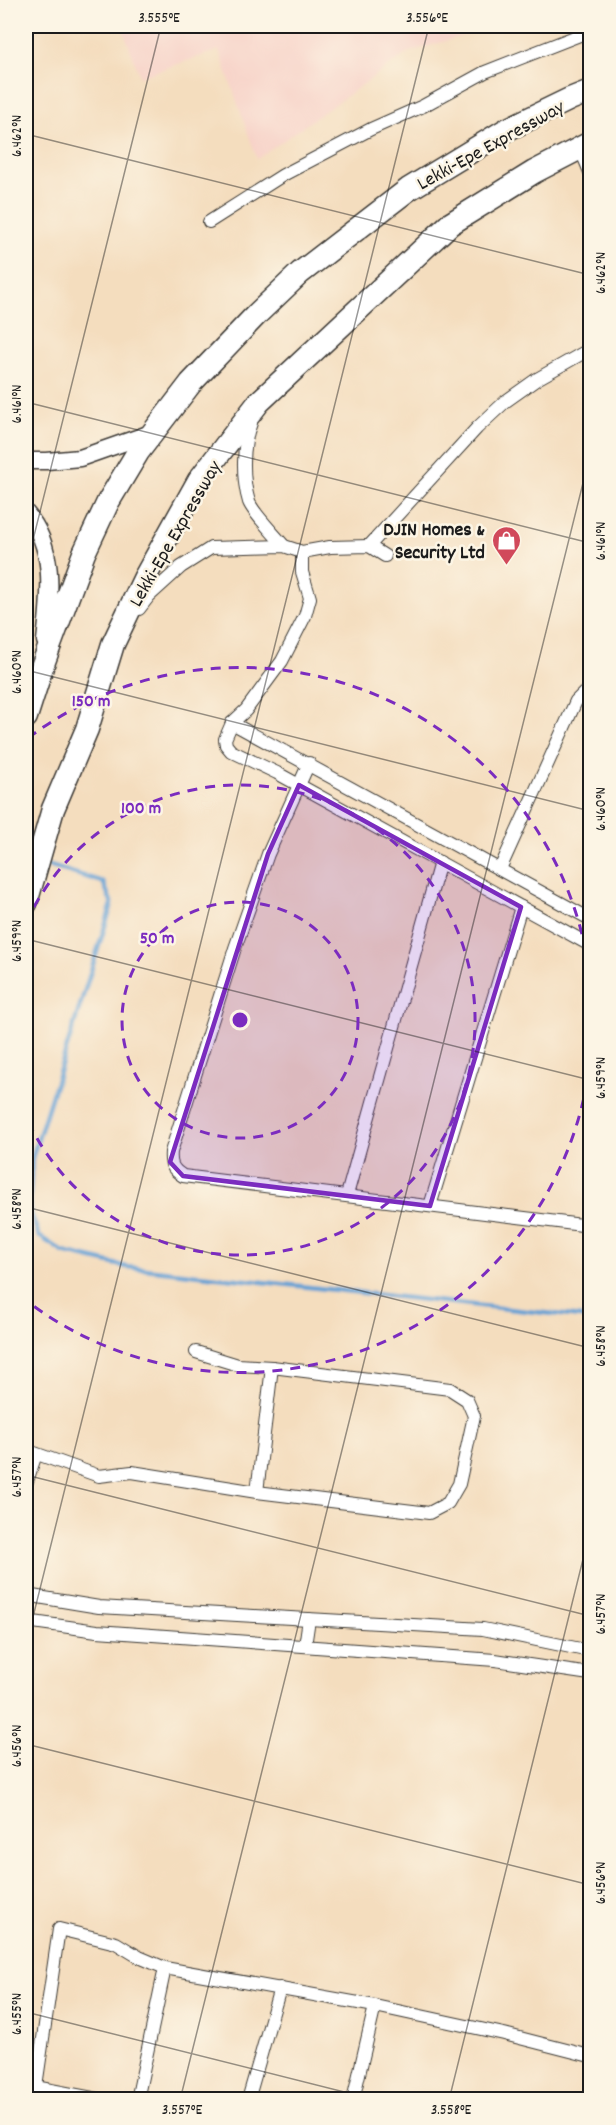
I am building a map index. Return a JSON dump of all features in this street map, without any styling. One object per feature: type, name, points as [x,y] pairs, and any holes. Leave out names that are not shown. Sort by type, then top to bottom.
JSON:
[{"type":"highway","name":"Lekki-Epe Expressway","points":[[26,717],[84,553],[108,502],[138,452],[191,383],[300,273],[409,189],[506,130],[591,91]]},
{"type":"highway","name":"Lekki-Epe Expressway","points":[[28,893],[53,809],[87,729],[113,644],[145,577],[199,480],[259,402],[450,224],[534,172],[585,146]]},
{"type":"street","points":[[209,222],[282,174],[371,129],[423,106],[485,72],[591,31]]},
{"type":"street","points":[[585,146],[591,172]]},
{"type":"street","points":[[369,546],[477,428],[506,401],[537,379],[591,349]]},
{"type":"street","points":[[259,402],[245,436],[245,474],[250,503],[284,546]]},
{"type":"street","points":[[26,461],[80,458],[155,432]]},
{"type":"street","points":[[26,513],[42,537],[49,564],[51,592],[43,664]]},
{"type":"street","points":[[113,644],[149,596],[181,567],[211,548],[284,546],[302,552],[330,547],[369,546],[385,556]]},
{"type":"street","points":[[302,552],[302,572],[310,598],[305,616],[282,661],[246,710],[232,723],[225,739],[226,745],[231,750],[591,945]]},
{"type":"street","points":[[500,869],[576,701],[591,687]]},
{"type":"street","points":[[232,723],[591,919]]},
{"type":"street","points":[[309,763],[268,854],[235,948],[174,1140],[170,1162],[174,1170],[183,1176],[591,1226]]},
{"type":"street","points":[[346,1195],[440,862]]},
{"type":"street","points":[[430,1206],[521,907]]},
{"type":"street","points":[[26,1484],[31,1452],[99,1476],[132,1472],[256,1492],[429,1513],[448,1503],[459,1485],[474,1416],[467,1400],[450,1389],[272,1367],[238,1365],[196,1352]]},
{"type":"street","points":[[256,1492],[272,1367]]},
{"type":"street","points":[[26,1595],[99,1607],[483,1629],[591,1651]]},
{"type":"street","points":[[304,1646],[309,1619]]},
{"type":"street","points":[[26,1621],[97,1631],[495,1660],[591,1674]]},
{"type":"street","points":[[103,2100],[35,2093],[59,1929],[116,1943],[139,1957],[165,1968],[375,2006],[504,2034],[591,2056]]},
{"type":"street","points":[[137,2100],[165,1968]]},
{"type":"street","points":[[248,2100],[280,1988]]},
{"type":"street","points":[[353,2100],[375,2006]]},
{"type":"highlighted area","points":[[299,785],[521,907],[430,1206],[183,1176],[170,1162],[268,854]]},
{"type":"shaded area","points":[[122,26],[495,26],[409,52],[257,159],[219,50],[140,77]]},
{"type":"waterway","points":[[43,864],[103,882],[112,904],[32,1158],[29,1208],[39,1236],[63,1252],[127,1267],[590,1318]]},
{"type":"place","name":"DJIN Homes & Security Ltd","points":[[506,566]]}]
